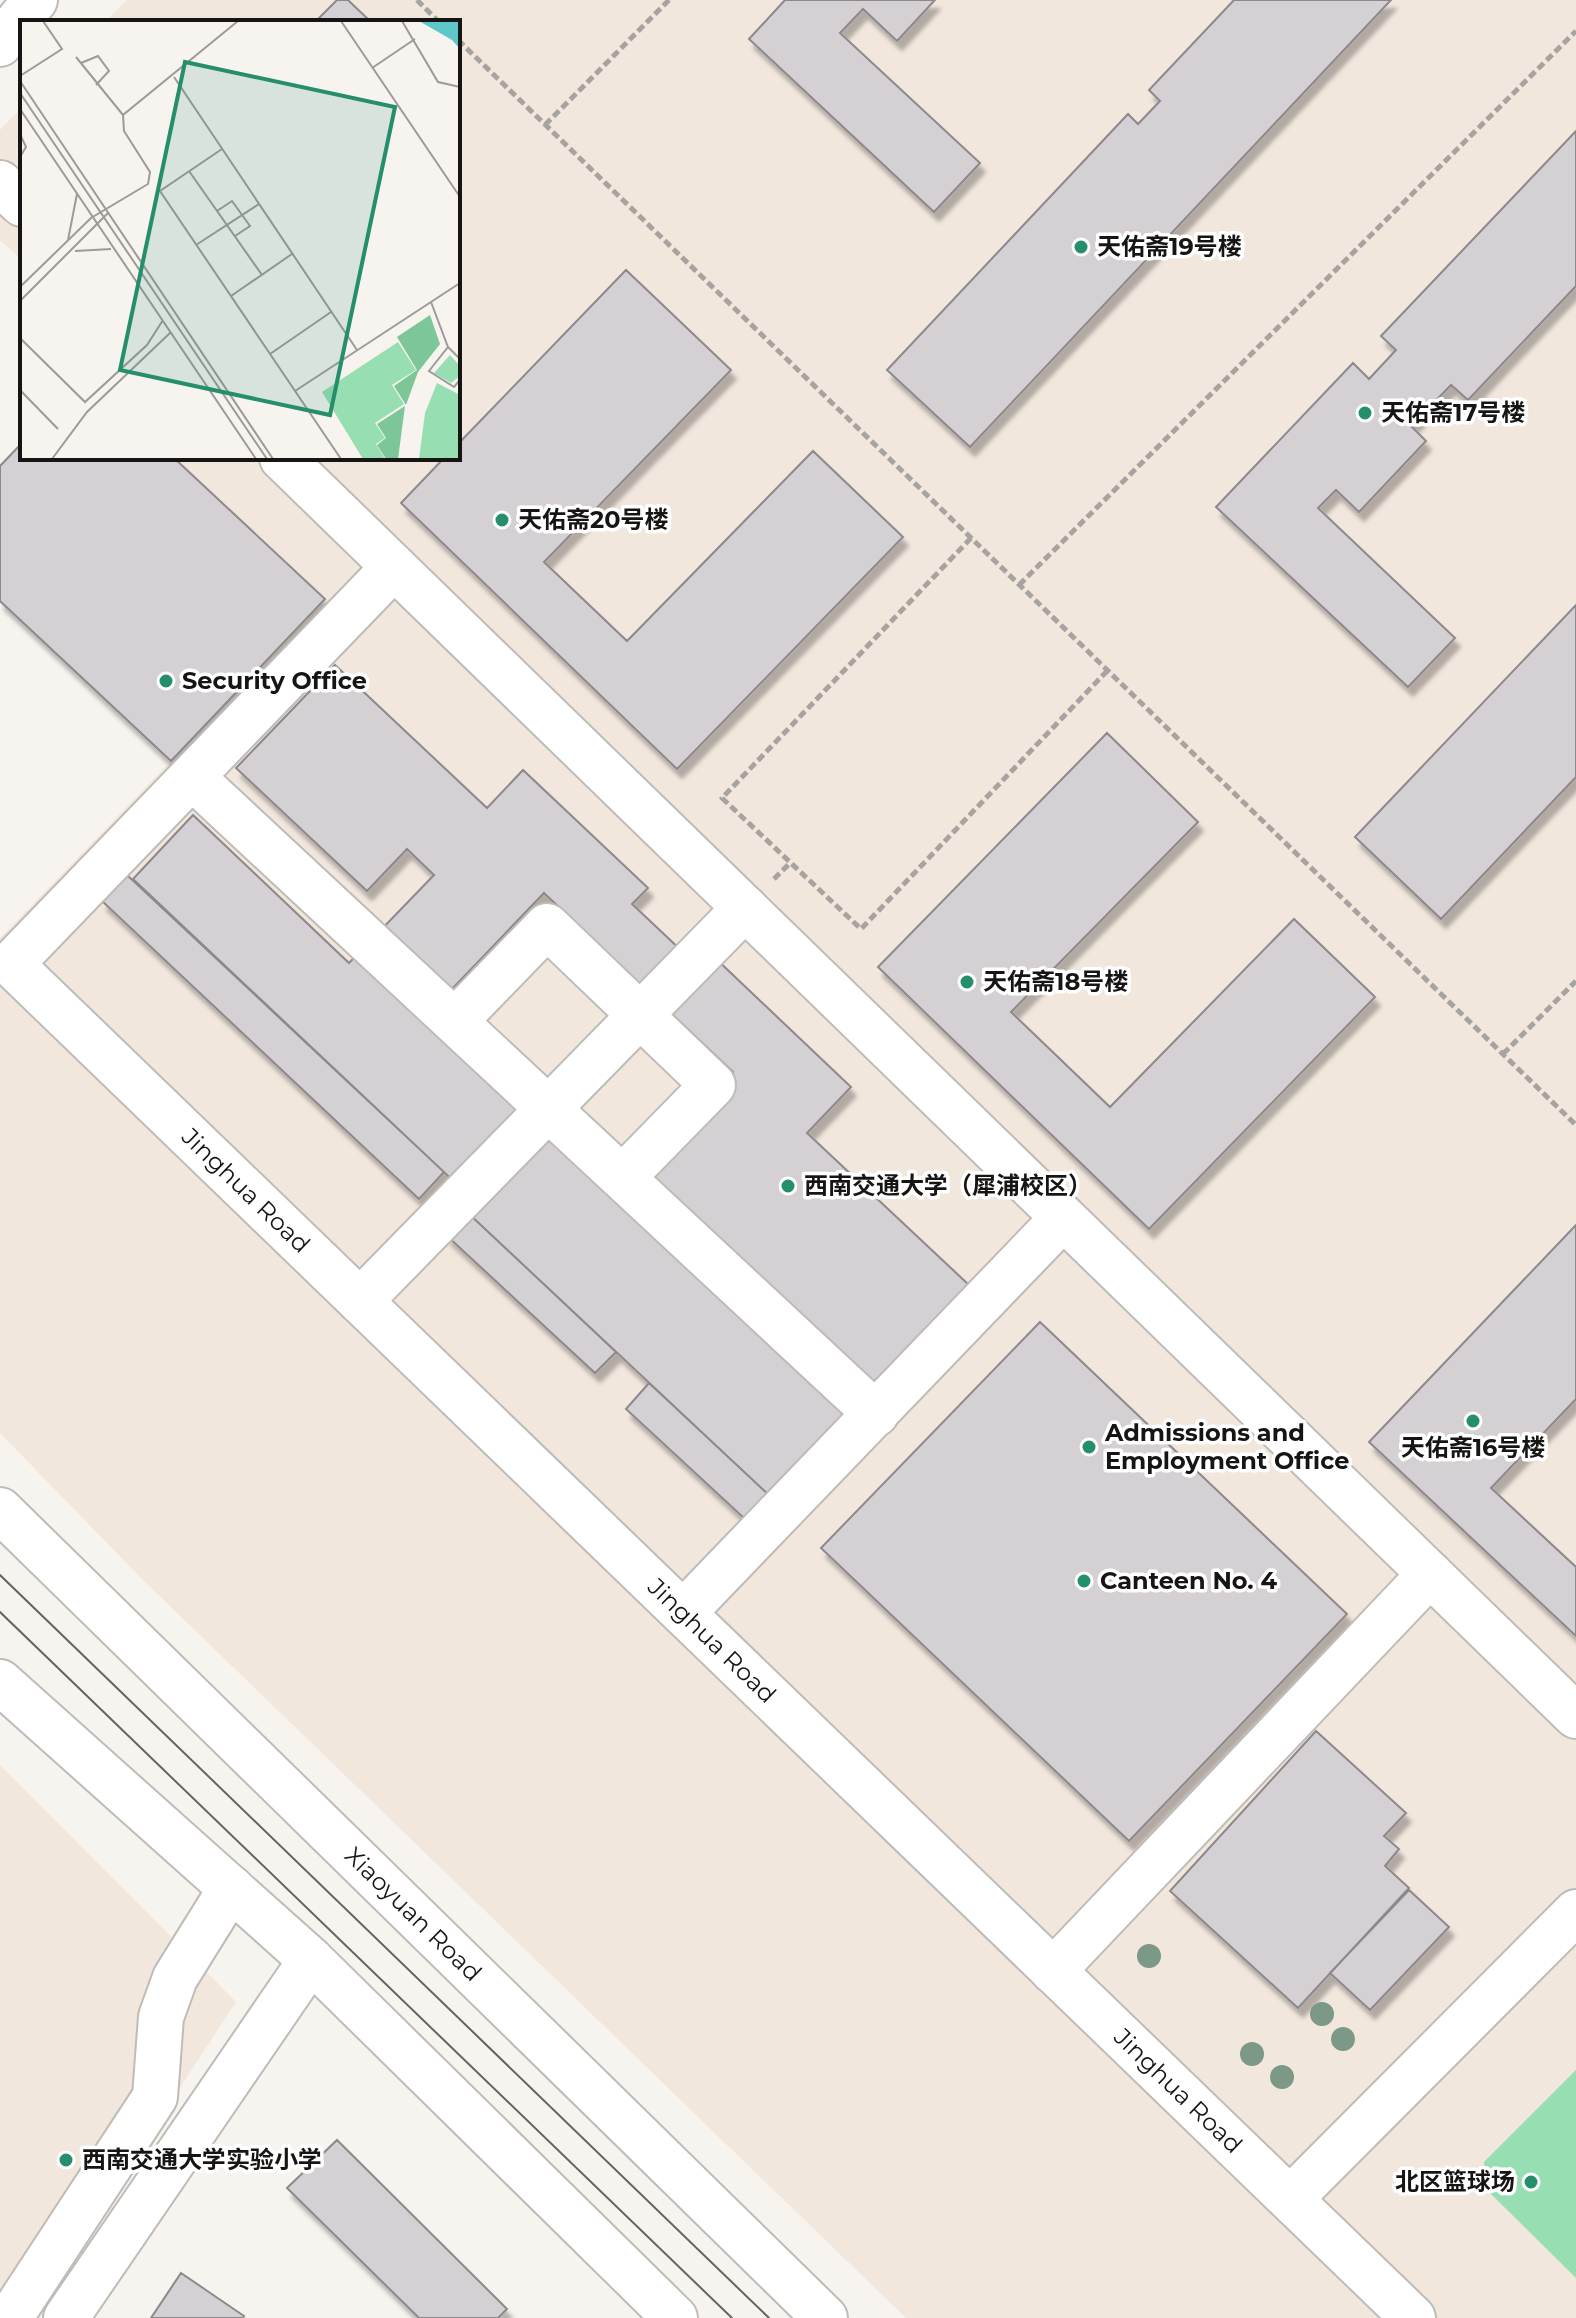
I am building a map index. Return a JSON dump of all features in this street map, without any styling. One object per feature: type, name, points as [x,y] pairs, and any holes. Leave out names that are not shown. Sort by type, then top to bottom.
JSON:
[{"type":"street","points":[[0,44],[35,0]]},
{"type":"street","points":[[0,183],[20,202]]},
{"type":"street","points":[[284,460],[1576,1716]]},
{"type":"street","points":[[394,567],[193,778],[876,1414]]},
{"type":"street","name":"Jinghua Road","points":[[193,778],[11,964],[1413,2318]]},
{"type":"street","points":[[360,1301],[745,908]]},
{"type":"street","points":[[455,1021],[547,926],[713,1085],[623,1177]]},
{"type":"street","points":[[683,1613],[1063,1218]]},
{"type":"street","name":"Xiaoyuan Road","points":[[0,1510],[825,2318]]},
{"type":"street","points":[[1053,1971],[1430,1574]]},
{"type":"street","points":[[0,1682],[311,1960],[675,2318]]},
{"type":"street","points":[[10,2318],[155,2097],[161,2017],[175,1978],[231,1888]]},
{"type":"street","points":[[1290,2199],[1576,1912]]},
{"type":"street","points":[[66,2318],[311,1960]]},
{"type":"path","points":[[417,0],[437,20]]},
{"type":"path","points":[[545,125],[669,0]]},
{"type":"path","points":[[1019,585],[1576,31]]},
{"type":"path","points":[[460,42],[1576,1125]]},
{"type":"path","points":[[971,538],[722,798],[861,929],[1107,671]]},
{"type":"path","points":[[1503,1054],[1576,981]]},
{"type":"shaded area","name":"西南交通大学（犀浦校区）","points":[[127,0],[1576,0],[1576,2318],[906,2318],[143,1580],[0,1433],[0,938],[171,761],[0,601],[0,466],[20,459],[460,460],[460,20],[107,20]]},
{"type":"shaded area","points":[[20,109],[20,258],[0,240],[0,130]]},
{"type":"shaded area","name":"西南交通大学实验小学","points":[[0,1765],[236,2002],[29,2318],[0,2318]]},
{"type":"green space","name":"北区篮球场","points":[[1576,2070],[1576,2278],[1488,2191],[1484,2162]]},
{"type":"building","points":[[337,0],[348,0],[369,20],[317,20]]},
{"type":"building","points":[[785,0],[935,0],[897,41],[863,9],[840,33],[980,163],[934,212],[749,39]]},
{"type":"building","name":"天佑斋19号楼","points":[[1234,0],[1391,0],[970,447],[887,370],[1128,114],[1138,124],[1160,101],[1149,90]]},
{"type":"building","name":"天佑斋17号楼","points":[[1576,131],[1576,286],[1468,400],[1451,385],[1411,426],[1426,441],[1359,512],[1336,490],[1318,508],[1455,638],[1408,687],[1216,507],[1353,363],[1369,379],[1396,350],[1381,336]]},
{"type":"building","name":"天佑斋20号楼","points":[[626,270],[731,370],[544,562],[627,641],[813,451],[903,537],[677,769],[401,503],[442,460],[460,460],[460,442]]},
{"type":"building","name":"Security Office","points":[[20,445],[20,460],[176,460],[325,599],[171,761],[0,601],[0,466]]},
{"type":"building","points":[[1576,605],[1576,777],[1441,919],[1355,837]]},
{"type":"building","points":[[335,665],[487,808],[523,770],[648,888],[632,904],[702,970],[714,957],[851,1087],[807,1133],[969,1285],[770,1496],[468,1213],[462,1189],[133,879],[193,815],[349,963],[434,875],[407,849],[367,891],[236,768]],"holes":[[[544,893],[733,1072],[616,1194],[427,1015]]]},
{"type":"building","name":"天佑斋18号楼","points":[[1107,733],[1198,822],[1011,1012],[1110,1107],[1294,919],[1375,997],[1149,1229],[878,967]]},
{"type":"building","points":[[127,875],[444,1172],[419,1199],[102,901]]},
{"type":"building","points":[[468,1213],[616,1352],[595,1373],[446,1235]]},
{"type":"building","name":"天佑斋16号楼","points":[[1576,1225],[1576,1399],[1491,1488],[1576,1567],[1576,1636],[1369,1442]]},
{"type":"building","name":"Canteen No. 4","points":[[1040,1322],[1347,1614],[1129,1841],[821,1548]]},
{"type":"building","points":[[649,1383],[770,1496],[745,1519],[626,1409]]},
{"type":"building","points":[[1316,1731],[1406,1813],[1384,1836],[1399,1849],[1385,1866],[1409,1888],[1298,2008],[1170,1891]]},
{"type":"building","points":[[1409,1890],[1449,1927],[1370,2010],[1330,1973]]},
{"type":"building","points":[[337,2140],[507,2309],[498,2318],[419,2318],[287,2188]]},
{"type":"building","points":[[181,2273],[244,2316],[243,2318],[151,2318]]},
{"type":"tram line","points":[[0,1575],[769,2318]]},
{"type":"tram line","points":[[0,1612],[732,2318]]},
{"type":"place","name":"天佑斋19号楼","points":[[1081,247]]},
{"type":"place","name":"天佑斋17号楼","points":[[1365,413]]},
{"type":"place","name":"天佑斋20号楼","points":[[502,520]]},
{"type":"place","name":"Security Office","points":[[166,681]]},
{"type":"place","name":"天佑斋18号楼","points":[[967,982]]},
{"type":"place","name":"西南交通大学（犀浦校区）","points":[[788,1186]]},
{"type":"place","name":"天佑斋16号楼","points":[[1473,1421]]},
{"type":"place","name":"Admissions and Employment Office","points":[[1089,1447]]},
{"type":"place","name":"Canteen No. 4","points":[[1084,1581]]},
{"type":"place","name":"西南交通大学实验小学","points":[[66,2160]]},
{"type":"place","name":"北区篮球场","points":[[1531,2182]]}]
